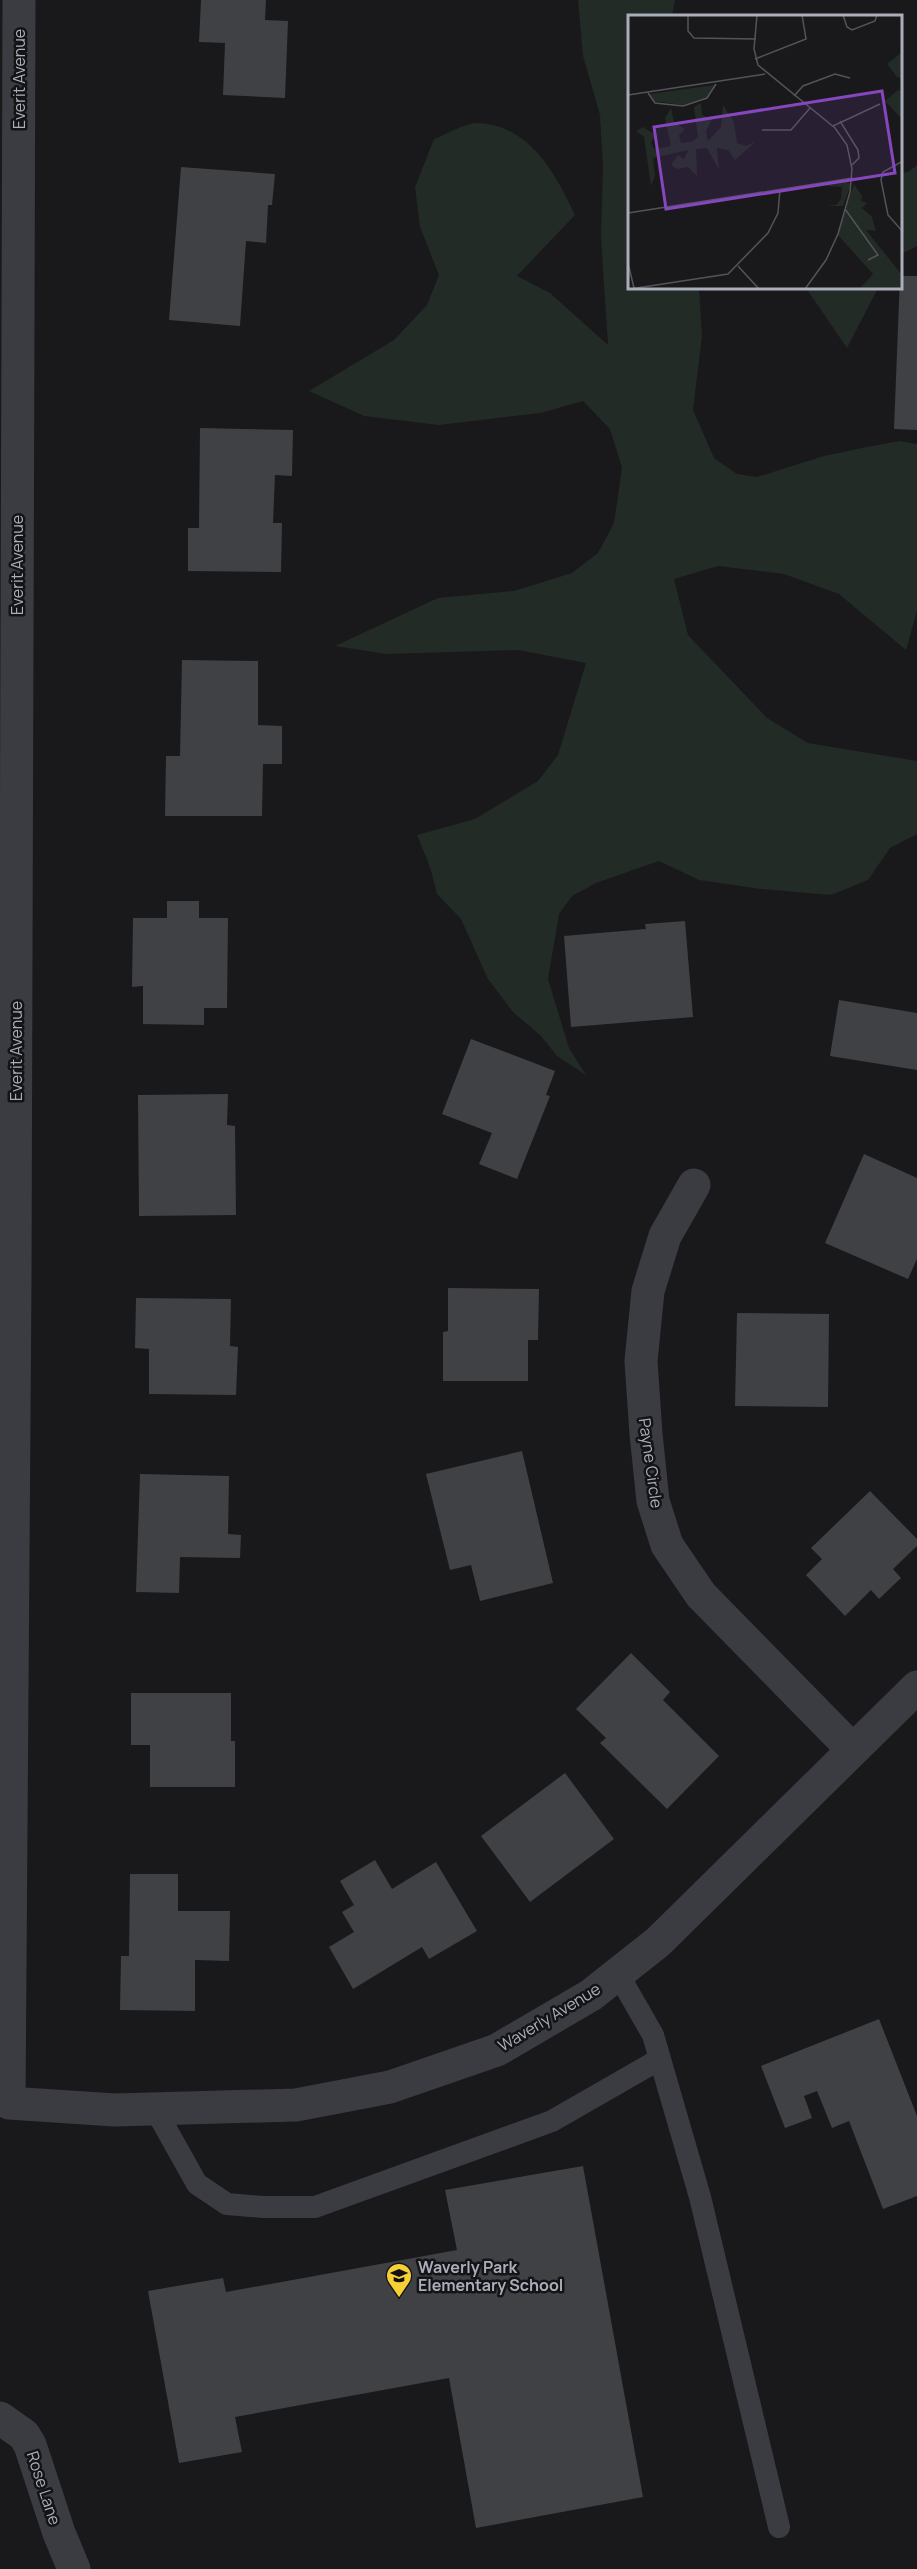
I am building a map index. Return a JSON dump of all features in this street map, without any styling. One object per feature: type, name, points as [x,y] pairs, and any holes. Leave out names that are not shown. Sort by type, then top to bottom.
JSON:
[{"type":"street","name":"Everit Avenue","points":[[4,2101],[8,1279],[19,0]]},
{"type":"street","name":"Payne Circle","points":[[694,1185],[665,1236],[648,1291],[641,1361],[653,1501],[667,1545],[701,1595],[852,1749]]},
{"type":"street","name":"Waverly Avenue","points":[[4,2101],[115,2110],[296,2105],[390,2087],[497,2049],[591,1995],[658,1942],[917,1687]]},
{"type":"street","name":"Rose Lane","points":[[0,2418],[24,2435],[30,2445],[58,2533],[74,2569]]},
{"type":"lane","points":[[618,1974],[653,2034],[700,2197],[779,2527]]},
{"type":"lane","points":[[155,2109],[198,2184],[227,2204],[315,2207],[552,2121],[660,2059]]},
{"type":"shaded area","points":[[578,0],[675,0],[672,15],[628,15],[628,290],[699,290],[702,336],[693,410],[714,458],[737,474],[757,477],[824,456],[862,448],[899,441],[917,444],[917,611],[906,650],[839,594],[784,574],[718,566],[674,579],[688,635],[767,718],[808,743],[917,761],[917,834],[890,848],[868,880],[831,895],[761,889],[699,880],[659,861],[596,883],[572,896],[559,914],[548,979],[569,1048],[586,1075],[557,1056],[541,1036],[513,1012],[488,979],[461,919],[437,894],[430,867],[417,835],[475,819],[538,781],[558,755],[586,663],[518,650],[386,654],[335,646],[438,598],[514,591],[572,573],[598,553],[614,523],[622,468],[610,429],[583,401],[540,413],[439,425],[364,416],[309,391],[394,340],[427,305],[439,275],[420,227],[415,187],[434,139],[461,127],[477,123],[512,132],[526,142],[549,168],[575,215],[517,276],[550,293],[608,345],[601,237],[603,166],[600,115],[583,56]]},
{"type":"shaded area","points":[[917,165],[917,246],[902,254],[902,173],[908,172]]},
{"type":"shaded area","points":[[807,290],[877,290],[847,348]]},
{"type":"building","points":[[201,0],[266,0],[265,20],[288,21],[285,98],[223,95],[225,43],[199,42]]},
{"type":"building","points":[[181,167],[275,174],[272,205],[268,205],[266,243],[246,241],[240,326],[169,320]]},
{"type":"building","points":[[902,276],[917,276],[917,430],[894,429],[899,290],[902,290]]},
{"type":"building","points":[[200,428],[293,430],[292,476],[275,475],[273,523],[282,523],[281,572],[188,571],[188,528],[199,528]]},
{"type":"building","points":[[182,660],[258,661],[258,725],[282,726],[282,764],[263,764],[262,816],[165,816],[166,756],[180,756]]},
{"type":"building","points":[[167,901],[199,901],[199,918],[228,918],[227,1008],[204,1008],[204,1025],[143,1024],[143,986],[132,987],[133,918],[167,918]]},
{"type":"building","points":[[685,921],[693,1017],[571,1027],[564,936],[646,929],[645,924]]},
{"type":"building","points":[[839,1000],[917,1013],[917,1070],[830,1056]]},
{"type":"building","points":[[471,1039],[555,1071],[546,1095],[550,1096],[517,1179],[479,1164],[492,1133],[442,1114]]},
{"type":"building","points":[[228,1094],[227,1125],[235,1126],[236,1215],[139,1216],[138,1095]]},
{"type":"building","points":[[864,1154],[917,1178],[917,1259],[908,1279],[825,1243]]},
{"type":"building","points":[[448,1288],[539,1289],[538,1340],[528,1340],[528,1381],[443,1381],[443,1332],[448,1331]]},
{"type":"building","points":[[136,1298],[231,1299],[230,1346],[238,1347],[236,1395],[149,1394],[149,1349],[135,1348]]},
{"type":"building","points":[[737,1313],[829,1314],[828,1407],[735,1406]]},
{"type":"building","points":[[522,1451],[553,1583],[480,1601],[471,1565],[450,1570],[426,1474]]},
{"type":"building","points":[[140,1474],[229,1476],[228,1534],[241,1535],[240,1558],[180,1557],[179,1593],[136,1592]]},
{"type":"building","points":[[870,1491],[917,1539],[917,1546],[893,1569],[901,1578],[879,1599],[871,1590],[845,1616],[806,1575],[822,1559],[811,1548]]},
{"type":"building","points":[[631,1653],[670,1692],[663,1700],[719,1756],[667,1809],[600,1743],[606,1738],[576,1709]]},
{"type":"building","points":[[131,1693],[231,1693],[231,1741],[235,1741],[235,1787],[150,1787],[150,1745],[131,1745]]},
{"type":"building","points":[[565,1773],[614,1839],[530,1902],[481,1836]]},
{"type":"building","points":[[375,1860],[392,1889],[436,1862],[477,1931],[429,1959],[422,1947],[353,1989],[329,1947],[354,1932],[342,1912],[354,1905],[340,1881]]},
{"type":"building","points":[[130,1874],[178,1874],[178,1911],[230,1911],[229,1961],[195,1960],[195,2011],[120,2010],[121,1956],[129,1956]]},
{"type":"building","points":[[879,2019],[917,2116],[917,2196],[883,2209],[849,2121],[832,2128],[817,2091],[804,2096],[812,2118],[785,2128],[761,2066]]},
{"type":"building","points":[[583,2166],[643,2497],[476,2528],[449,2378],[235,2417],[242,2452],[179,2463],[148,2291],[223,2278],[226,2292],[457,2250],[445,2190]]},
{"type":"place","name":"Waverly Park Elementary School","points":[[399,2299]]}]
